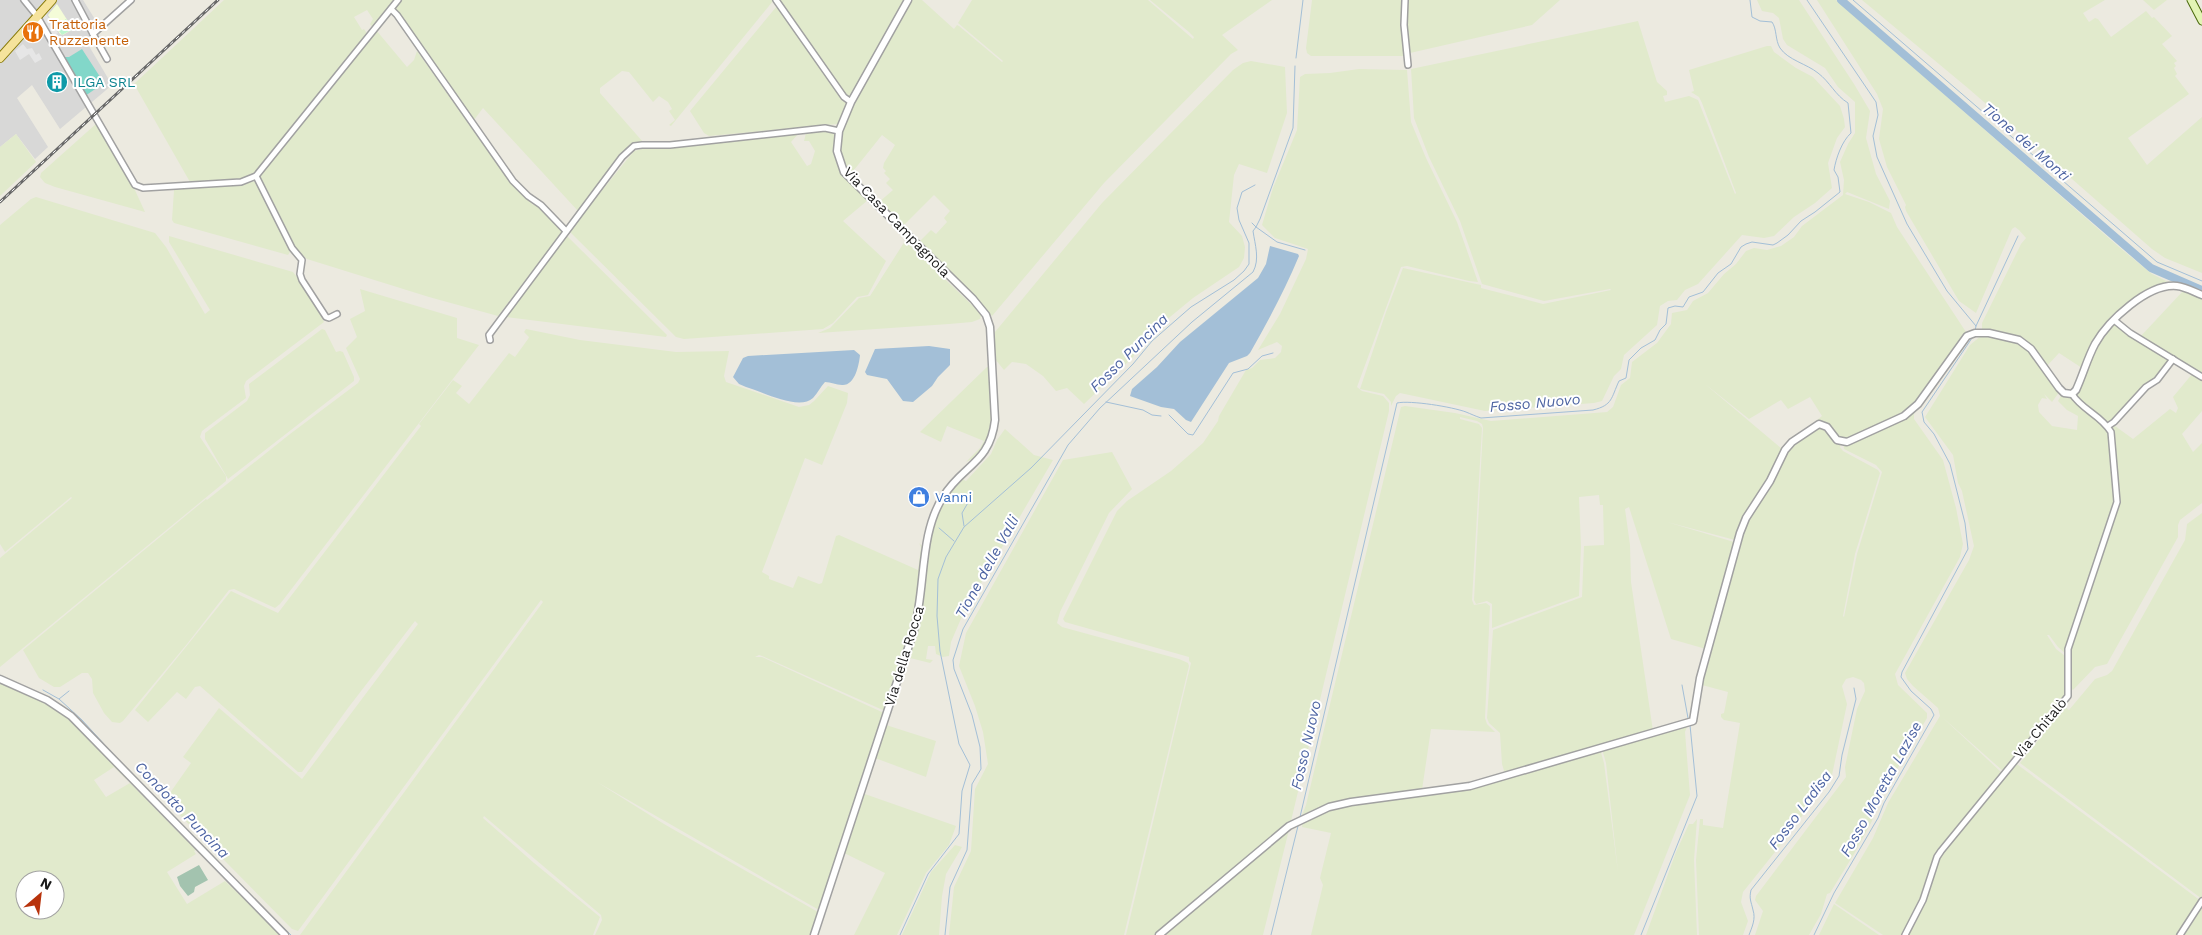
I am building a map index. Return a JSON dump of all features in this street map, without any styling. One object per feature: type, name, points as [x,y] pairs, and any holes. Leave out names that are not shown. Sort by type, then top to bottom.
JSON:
[{"type":"main road","points":[[0,58],[52,0]]},
{"type":"main road","points":[[2191,0],[2202,21]]},
{"type":"street","points":[[24,0],[37,16],[138,188],[241,182],[256,176],[398,0]]},
{"type":"street","points":[[75,0],[107,59]]},
{"type":"street","points":[[93,34],[131,0]]},
{"type":"street","points":[[776,0],[844,97],[851,102]]},
{"type":"street","name":"Via Casa Campagnola","points":[[908,0],[851,102],[839,131],[837,151],[844,172],[973,299],[986,315],[990,327]]},
{"type":"street","points":[[1405,0],[1404,26],[1408,65]]},
{"type":"street","points":[[391,9],[513,181],[528,196],[542,205],[566,231]]},
{"type":"street","points":[[490,340],[489,335],[499,319],[622,157],[634,146],[670,145],[825,128],[839,131]]},
{"type":"street","points":[[256,176],[292,248],[302,260],[302,280],[326,317],[329,318],[337,314]]},
{"type":"street","points":[[2072,394],[2096,343],[2114,320],[2143,297],[2170,286],[2178,286],[2202,296]]},
{"type":"street","points":[[2114,320],[2202,377]]},
{"type":"street","name":"Via della Rocca","points":[[814,935],[914,630],[922,593],[927,542],[933,517],[948,489],[978,461],[990,444],[993,434],[995,412],[990,327]]},
{"type":"street","points":[[1159,935],[1290,826],[1329,807],[1351,802],[1470,786],[1690,722],[1700,678],[1740,533],[1746,518],[1770,481],[1784,450],[1792,442],[1819,424],[1827,427],[1837,440],[1847,442],[1908,413],[1929,390],[1966,336],[1976,333],[2011,338],[2024,343],[2064,393],[2072,394],[2083,408],[2108,426],[2114,422],[2146,387],[2157,380],[2173,359]]},
{"type":"street","name":"Via Chitalò","points":[[1906,935],[1923,900],[1937,857],[1941,851],[2068,696],[2068,649],[2117,502],[2112,437],[2108,426]]},
{"type":"street","points":[[0,679],[47,700],[71,716],[285,935]]},
{"type":"street","points":[[2180,935],[2202,901]]},
{"type":"shaded area","points":[[0,0],[83,0],[101,29],[86,41],[112,85],[60,129],[32,85],[17,98],[48,147],[35,159],[16,134],[0,147]]},
{"type":"shaded area","points":[[224,0],[397,0],[374,29],[370,24],[373,19],[367,10],[354,17],[362,30],[364,29],[368,35],[257,172],[241,179],[190,182],[134,84]]},
{"type":"shaded area","points":[[400,0],[773,1],[671,126],[669,125],[675,120],[669,111],[672,109],[668,102],[659,96],[653,102],[629,72],[622,71],[600,88],[600,93],[643,142],[632,144],[626,149],[578,211],[483,108],[474,120],[393,9]]},
{"type":"shaded area","points":[[779,0],[905,0],[850,98],[845,95]]},
{"type":"shaded area","points":[[909,0],[922,0],[954,29],[957,25],[959,26],[1002,62],[958,23],[972,0],[1148,0],[1193,39],[1194,37],[1189,32],[1150,0],[1272,0],[1222,35],[1238,50],[1231,54],[1104,183],[992,316],[918,243],[931,230],[936,234],[947,222],[944,218],[950,211],[934,195],[902,227],[878,203],[893,190],[886,183],[890,179],[884,173],[886,171],[883,168],[895,145],[882,135],[850,175],[843,165],[839,153],[843,121]]},
{"type":"shaded area","points":[[1312,0],[1404,0],[1405,56],[1311,56],[1307,53],[1306,48]]},
{"type":"shaded area","points":[[1406,0],[1560,0],[1532,25],[1410,53],[1407,52]]},
{"type":"shaded area","points":[[1757,0],[1799,0],[1854,84],[1870,111],[1866,138],[1876,174],[1890,201],[1889,209],[1847,192],[1845,194],[1869,202],[1891,213],[1897,227],[1966,332],[1912,406],[1898,415],[1844,439],[1816,421],[1822,416],[1810,397],[1788,409],[1781,400],[1749,419],[1705,384],[1782,449],[1764,484],[1742,519],[1735,540],[1667,522],[1734,542],[1706,649],[1671,639],[1629,507],[1625,509],[1630,545],[1631,582],[1653,731],[1505,774],[1502,764],[1500,733],[1489,723],[1487,718],[1493,630],[1582,597],[1584,546],[1604,545],[1603,505],[1600,505],[1599,495],[1579,497],[1581,547],[1579,596],[1492,628],[1492,604],[1487,601],[1476,604],[1474,600],[1483,428],[1482,424],[1477,421],[1460,417],[1460,419],[1479,424],[1482,428],[1472,600],[1474,605],[1486,603],[1490,606],[1485,718],[1487,724],[1495,732],[1431,729],[1422,790],[1326,804],[1302,815],[1306,805],[1401,407],[1455,413],[1491,421],[1607,412],[1613,407],[1621,385],[1630,378],[1632,362],[1657,343],[1671,324],[1672,313],[1687,310],[1693,301],[1708,293],[1746,251],[1754,248],[1767,250],[1781,246],[1794,237],[1802,226],[1843,195],[1844,180],[1840,162],[1855,133],[1855,102],[1838,87],[1825,68],[1787,45],[1783,39],[1779,18],[1773,13],[1762,11]]},
{"type":"shaded area","points":[[1817,0],[1836,0],[2119,247],[2152,274],[2170,283],[2165,284],[2122,309],[2082,368],[2059,353],[2046,367],[2029,346],[1982,330],[1982,323],[2021,244],[2026,238],[2015,227],[2012,229],[1976,313],[1959,301],[1906,211],[1906,205],[1887,167],[1879,139],[1883,109],[1877,94]]},
{"type":"shaded area","points":[[1862,0],[2105,0],[2083,13],[2089,22],[2095,18],[2098,19],[2111,37],[2146,11],[2152,18],[2154,17],[2172,36],[2162,44],[2177,61],[2174,63],[2177,74],[2175,76],[2189,94],[2128,138],[2147,165],[2202,117],[2202,273],[2165,258],[2152,249],[1969,89]]},
{"type":"shaded area","points":[[2143,0],[2167,0],[2154,10]]},
{"type":"shaded area","points":[[57,4],[73,29],[63,35],[60,34],[48,15]]},
{"type":"shaded area","points":[[777,6],[838,93],[848,104],[838,124],[709,136],[704,133],[690,111]]},
{"type":"shaded area","points":[[46,14],[58,33],[50,37],[41,21]]},
{"type":"shaded area","points":[[66,19],[73,29],[62,35],[56,27]]},
{"type":"shaded area","points":[[1638,21],[1657,82],[1667,91],[1667,95],[1663,96],[1665,102],[1689,96],[1698,100],[1735,194],[1702,103],[1699,97],[1691,92],[1694,91],[1689,70],[1771,46],[1774,52],[1796,68],[1813,77],[1840,106],[1844,119],[1845,127],[1837,138],[1828,163],[1832,188],[1815,203],[1794,217],[1774,236],[1764,238],[1742,235],[1698,284],[1685,290],[1677,300],[1668,301],[1660,306],[1657,325],[1624,355],[1621,369],[1614,376],[1602,401],[1485,411],[1400,393],[1396,396],[1391,406],[1391,402],[1384,394],[1360,389],[1403,268],[1481,285],[1481,288],[1543,304],[1611,290],[1544,301],[1482,284],[1460,221],[1429,157],[1414,118],[1411,69]]},
{"type":"shaded area","points":[[376,30],[407,67],[414,60],[417,51],[506,176],[533,205],[536,203],[563,231],[498,316],[429,297],[307,259],[295,248],[259,177],[259,174]]},
{"type":"shaded area","points":[[23,44],[27,49],[32,48],[36,55],[39,53],[42,59],[35,63],[29,54],[20,60],[15,51]]},
{"type":"shaded area","points":[[82,49],[104,83],[85,96],[64,57],[69,57]]},
{"type":"shaded area","points":[[1251,61],[1285,67],[1287,113],[1267,173],[1239,164],[1234,175],[1229,222],[1242,236],[1245,247],[1244,258],[1239,267],[1193,298],[1153,331],[1140,344],[1133,357],[1084,404],[1067,388],[1056,391],[1043,376],[1026,364],[1012,362],[1004,370],[995,359],[995,332],[1102,203],[1233,70],[1243,63]]},
{"type":"shaded area","points":[[1359,69],[1407,70],[1411,122],[1457,222],[1478,282],[1407,266],[1401,267],[1357,387],[1362,391],[1383,396],[1389,403],[1389,411],[1291,821],[1154,935],[1126,935],[1191,663],[1189,657],[1065,622],[1063,619],[1117,511],[1127,501],[1171,471],[1203,443],[1218,421],[1219,416],[1246,370],[1252,368],[1260,360],[1275,358],[1281,352],[1282,346],[1277,342],[1258,350],[1280,314],[1306,259],[1308,249],[1275,238],[1262,225],[1273,188],[1297,130],[1300,77],[1305,74]]},
{"type":"shaded area","points":[[96,124],[134,188],[145,212],[55,187],[45,183],[40,177],[41,173]]},
{"type":"shaded area","points":[[810,129],[834,130],[837,160],[870,201],[868,200],[843,221],[886,261],[868,295],[857,297],[833,323],[823,329],[684,339],[676,337],[569,231],[634,151],[646,148],[681,147],[708,142],[799,133],[791,142],[807,166],[811,164],[815,151],[809,141],[804,141],[806,133]]},
{"type":"shaded area","points":[[16,134],[36,162],[0,196],[0,147]]},
{"type":"shaded area","points":[[258,181],[290,252],[288,255],[174,223],[172,220],[174,190],[177,188]]},
{"type":"shaded area","points":[[36,197],[155,233],[166,247],[205,314],[210,310],[169,242],[169,236],[293,272],[306,289],[324,322],[246,381],[244,386],[246,398],[202,431],[200,437],[226,476],[226,481],[0,667],[0,558],[72,498],[5,552],[0,544],[0,225]]},
{"type":"shaded area","points":[[566,235],[667,335],[666,337],[505,317]]},
{"type":"shaded area","points":[[905,241],[973,306],[981,315],[980,319],[972,322],[949,324],[818,333],[830,328],[859,298],[870,296]]},
{"type":"shaded area","points":[[1270,246],[1298,254],[1294,269],[1250,353],[1229,363],[1191,422],[1174,409],[1161,407],[1130,396],[1132,389],[1157,367],[1180,342],[1258,278],[1266,264]]},
{"type":"shaded area","points":[[360,289],[457,318],[457,338],[479,345],[280,604],[275,608],[234,589],[229,590],[187,644],[120,723],[112,722],[104,713],[93,693],[92,679],[88,673],[82,673],[60,687],[54,687],[39,678],[23,650],[206,499],[358,383],[360,379],[346,348],[357,337],[350,319],[365,311]]},
{"type":"shaded area","points":[[2184,290],[2202,298],[2202,376],[2140,337]]},
{"type":"shaded area","points":[[2114,323],[2170,359],[2155,381],[2108,423],[2081,404],[2078,398],[2078,391],[2098,343]]},
{"type":"shaded area","points":[[322,329],[325,330],[336,352],[343,352],[354,381],[228,479],[205,439],[205,433],[247,401],[250,395],[249,384]]},
{"type":"shaded area","points":[[526,329],[580,340],[676,352],[729,351],[724,376],[726,382],[799,407],[809,405],[828,386],[848,393],[847,403],[822,465],[805,458],[762,572],[769,576],[769,579],[793,588],[798,576],[819,584],[822,583],[836,536],[839,535],[918,570],[921,547],[919,543],[923,547],[917,611],[885,711],[762,656],[755,657],[762,657],[884,713],[819,910],[597,782],[664,824],[818,912],[811,935],[595,935],[602,920],[601,915],[484,816],[483,818],[534,863],[600,917],[593,935],[300,935],[543,602],[541,600],[298,931],[292,929],[165,800],[191,763],[183,757],[219,708],[302,779],[418,624],[415,621],[348,708],[302,772],[298,772],[200,686],[195,687],[186,699],[177,692],[148,722],[135,710],[231,591],[278,613],[421,426],[419,424],[453,380],[462,386],[456,393],[469,404],[509,353],[515,357],[529,337],[524,332]]},
{"type":"shaded area","points":[[1982,335],[1991,335],[2023,344],[2060,391],[2052,402],[2044,394],[2047,399],[2042,398],[2038,405],[2039,412],[2052,426],[2077,430],[2078,416],[2067,410],[2058,401],[2062,394],[2069,396],[2108,430],[2115,501],[2066,654],[2047,635],[2056,649],[2065,656],[2067,689],[2061,700],[2003,771],[1942,717],[2001,772],[1942,847],[1904,935],[1883,935],[1835,903],[1873,838],[1888,803],[1940,716],[1938,708],[1913,686],[1905,673],[1969,560],[1974,546],[1953,455],[1925,417],[1970,345]]},
{"type":"shaded area","points":[[929,346],[950,349],[950,365],[932,386],[913,402],[903,401],[887,379],[867,375],[865,372],[875,349]]},
{"type":"shaded area","points":[[854,350],[860,355],[859,364],[853,379],[842,385],[825,382],[813,398],[807,401],[790,402],[771,396],[739,384],[733,377],[743,358],[748,356]]},
{"type":"shaded area","points":[[987,367],[990,367],[992,423],[989,439],[976,457],[966,462],[980,448],[984,441],[947,426],[941,442],[920,432]]},
{"type":"shaded area","points":[[2193,373],[2202,378],[2202,411],[2182,434],[2193,452],[2202,443],[2202,503],[2180,520],[2178,537],[2107,664],[2095,667],[2073,690],[2070,687],[2069,651],[2117,508],[2112,426],[2115,426],[2133,439],[2170,409],[2176,413],[2178,408],[2173,397]]},
{"type":"shaded area","points":[[1917,409],[1914,419],[1943,460],[1956,508],[1963,544],[1960,557],[1895,674],[1898,685],[1927,713],[1927,718],[1878,802],[1872,821],[1854,854],[1830,893],[1827,894],[1821,914],[1809,935],[1755,935],[1763,911],[1755,900],[1756,896],[1846,777],[1845,767],[1857,709],[1865,691],[1864,683],[1861,680],[1853,677],[1846,679],[1842,686],[1847,704],[1832,775],[1783,842],[1743,892],[1741,902],[1748,921],[1743,935],[1699,935],[1696,860],[1700,819],[1703,819],[1703,825],[1723,828],[1740,723],[1724,720],[1721,717],[1721,714],[1724,713],[1728,692],[1702,685],[1702,680],[1741,530],[1786,448],[1820,425],[1841,443],[1840,447],[1843,451],[1878,470],[1880,473],[1855,554],[1844,617],[1857,554],[1882,472],[1876,465],[1844,449],[1843,443]]},
{"type":"shaded area","points":[[1005,429],[1034,455],[1053,460],[963,614],[951,642],[949,656],[943,657],[936,654],[935,646],[928,646],[926,659],[933,660],[930,663],[906,657],[922,609],[931,532],[938,512],[953,488],[962,479],[966,481],[991,454],[997,440]]},
{"type":"shaded area","points":[[1112,452],[1132,489],[1109,513],[1060,612],[1057,623],[1062,627],[1179,659],[1188,663],[1189,666],[1124,935],[949,935],[954,887],[971,851],[975,789],[988,764],[983,732],[959,666],[966,633],[1063,460]]},
{"type":"shaded area","points":[[2202,513],[2202,899],[2020,763],[2065,707],[2069,710],[2095,679],[2112,671],[2185,540],[2187,524]]},
{"type":"shaded area","points":[[0,681],[53,705],[72,721],[127,778],[114,767],[94,780],[106,797],[130,783],[196,850],[194,851],[196,854],[167,872],[187,904],[225,881],[282,935],[0,935]]},
{"type":"shaded area","points":[[1688,724],[1685,732],[1690,795],[1634,935],[1311,935],[1323,885],[1320,878],[1331,833],[1302,827],[1304,817],[1327,807],[1465,788],[1600,749],[1604,763],[1618,872],[1606,763],[1602,749]]},
{"type":"shaded area","points":[[886,725],[936,741],[926,777],[875,758]]},
{"type":"shaded area","points":[[2014,762],[2201,901],[2179,935],[1907,935],[1940,854]]},
{"type":"shaded area","points":[[862,793],[956,826],[949,845],[926,873],[897,935],[854,935],[885,873],[842,852]]},
{"type":"shaded area","points":[[1697,819],[1694,860],[1697,935],[1646,935],[1676,852],[1689,824],[1693,824]]},
{"type":"shaded area","points":[[1289,830],[1263,935],[1159,935]]},
{"type":"shaded area","points":[[955,845],[962,847],[946,874],[939,935],[902,935],[931,872]]},
{"type":"shaded area","points":[[199,865],[208,880],[195,887],[194,892],[188,896],[180,886],[177,877]]},
{"type":"shaded area","points":[[1834,904],[1863,924],[1879,935],[1819,935]]},
{"type":"shaded area","points":[[2202,904],[2202,935],[2182,935]]},
{"type":"waterway","points":[[1296,58],[1303,0]]},
{"type":"waterway","name":"Fosso Nuovo","points":[[1300,817],[1397,403],[1411,402],[1442,406],[1481,418],[1600,408],[1608,403],[1619,381],[1626,378],[1629,360],[1641,348],[1655,340],[1660,330],[1666,324],[1668,308],[1675,306],[1683,307],[1689,297],[1703,292],[1718,273],[1731,264],[1741,247],[1752,242],[1773,245],[1777,243],[1788,235],[1801,221],[1840,192],[1838,177],[1834,170],[1840,150],[1851,133],[1848,103],[1818,73],[1783,52],[1778,45],[1772,22],[1760,21],[1752,17],[1750,0]]},
{"type":"waterway","name":"Fosso Moretta Lazise","points":[[1807,0],[1876,102],[1878,115],[1873,136],[1877,157],[1907,224],[1947,291],[1976,326],[1975,331]]},
{"type":"waterway","name":"Tione dei Monti","points":[[1841,0],[2151,268],[2202,290]]},
{"type":"waterway","points":[[1853,0],[2157,262],[2202,281]]},
{"type":"waterway","points":[[1295,66],[1293,128],[1256,227],[1277,242],[1305,250]]},
{"type":"waterway","name":"Fosso Puncina","points":[[900,935],[928,874],[959,834],[962,791],[970,765],[959,744],[940,651],[937,616],[938,579],[946,557],[964,527],[1031,468],[1133,364],[1152,341],[1191,307],[1234,280],[1244,271],[1249,264],[1249,243],[1239,220],[1237,208],[1242,192],[1255,185]]},
{"type":"waterway","name":"Tione delle Valli","points":[[945,935],[950,887],[967,850],[972,784],[981,769],[980,747],[972,715],[954,669],[953,660],[963,629],[1068,445],[1100,408],[1192,322],[1253,272],[1257,257],[1253,231],[1256,227],[1252,223]]},
{"type":"waterway","points":[[1976,326],[2018,236]]},
{"type":"waterway","name":"Fosso Moretta Lazise","points":[[1814,935],[1834,893],[1878,818],[1884,803],[1934,715],[1931,709],[1911,691],[1901,677],[1902,672],[1968,549],[1965,523],[1950,464],[1934,434],[1924,422],[1922,412],[1972,338]]},
{"type":"waterway","name":"Tione delle Valli","points":[[1169,415],[1188,434],[1193,435],[1233,373],[1248,369],[1262,356],[1273,353]]},
{"type":"waterway","name":"Tione delle Valli","points":[[1106,402],[1161,416]]},
{"type":"waterway","name":"Fosso Puncina","points":[[964,526],[962,513],[969,501]]},
{"type":"waterway","name":"Fosso Puncina","points":[[939,528],[954,541]]},
{"type":"waterway","points":[[1682,685],[1688,718]]},
{"type":"waterway","name":"Fosso Ladisa","points":[[1749,935],[1754,917],[1750,898],[1751,890],[1829,792],[1839,776],[1842,755],[1856,699],[1854,688]]},
{"type":"waterway","name":"Condotto Puncina","points":[[43,690],[59,699]]},
{"type":"waterway","name":"Condotto Puncina","points":[[69,691],[59,699],[82,720],[127,769]]},
{"type":"waterway","points":[[1641,935],[1697,796],[1690,725]]},
{"type":"waterway","name":"Fosso Nuovo","points":[[1271,935],[1298,826]]},
{"type":"waterway","name":"Condotto Puncina","points":[[230,874],[291,935]]},
{"type":"railway","points":[[0,202],[218,0]]},
{"type":"place","name":"Trattoria Ruzzenente","points":[[33,32]]},
{"type":"place","name":"ILGA SRL","points":[[57,82]]},
{"type":"place","name":"Vanni","points":[[919,497]]}]
